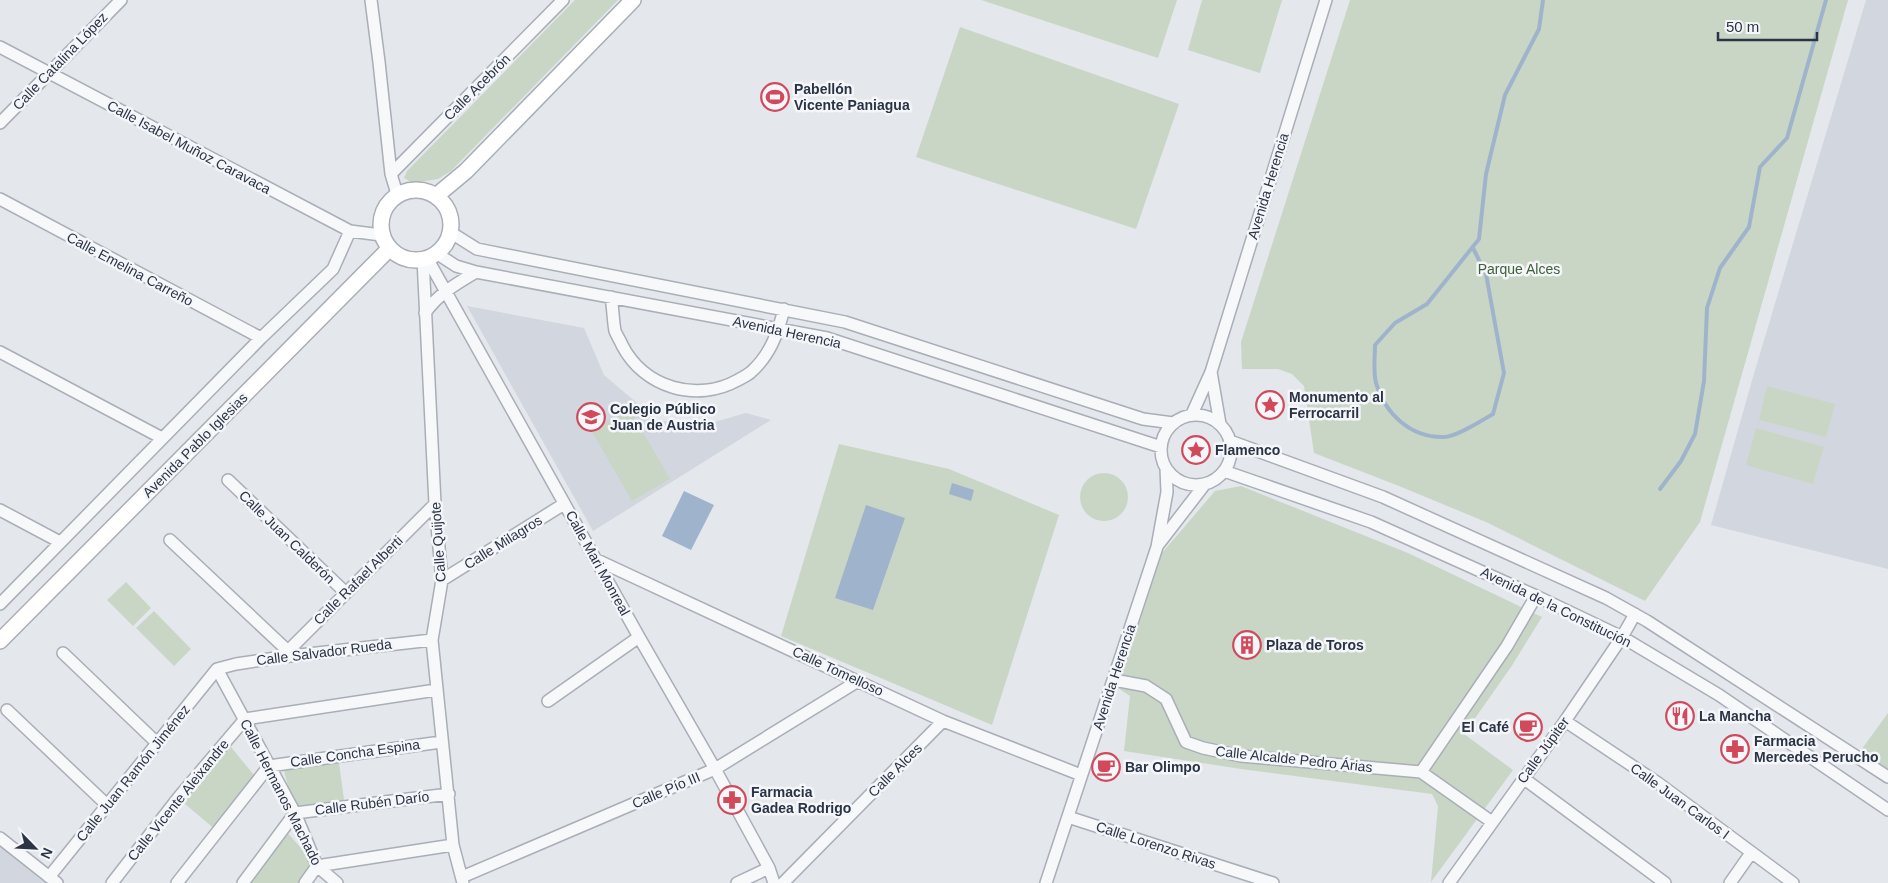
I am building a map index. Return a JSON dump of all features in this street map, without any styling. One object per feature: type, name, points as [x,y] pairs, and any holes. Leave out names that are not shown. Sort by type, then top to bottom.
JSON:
[{"type":"main road","points":[[436,196],[466,171],[633,0]]},
{"type":"main road","points":[[416,189],[436,196],[448,213],[450,222],[450,232],[443,246],[428,257],[408,260],[395,254],[389,249],[381,235],[381,217],[392,198],[397,194],[416,189]]},
{"type":"main road","name":"Avenida Pablo Iglesias","points":[[0,641],[389,249]]},
{"type":"street","name":"Calle Catalina López","points":[[0,123],[121,0]]},
{"type":"street","points":[[371,0],[391,174],[397,194]]},
{"type":"street","name":"Calle Acebrón","points":[[391,174],[563,0]]},
{"type":"street","name":"Avenida Herencia","points":[[1192,414],[1211,372],[1326,0]]},
{"type":"street","name":"Calle Isabel Muñoz Caravaca","points":[[0,47],[350,231],[381,235]]},
{"type":"street","name":"Calle Emelina Carreño","points":[[0,199],[260,338]]},
{"type":"street","name":"Avenida Pablo Iglesias","points":[[0,604],[260,338],[333,269],[350,231]]},
{"type":"street","name":"Avenida Herencia","points":[[450,232],[477,249],[845,322],[1143,419],[1173,423]]},
{"type":"street","name":"Avenida Herencia","points":[[428,257],[476,272],[828,338],[1160,446],[1161,458],[1166,468],[1166,492],[1157,546],[1046,883]]},
{"type":"street","name":"Calle Mari Monreal","points":[[428,257],[444,292],[639,637],[716,769],[769,868],[774,883]]},
{"type":"street","name":"Calle Quijote","points":[[428,257],[425,313],[435,504],[442,580],[432,640],[453,845],[463,880]]},
{"type":"street","points":[[425,313],[433,301],[444,292],[476,272]]},
{"type":"street","points":[[611,297],[616,332],[628,357],[647,376],[672,388],[699,392],[726,387],[750,373],[768,353],[780,329],[784,309]]},
{"type":"street","points":[[0,352],[162,438]]},
{"type":"street","name":"Avenida Herencia","points":[[1211,372],[1220,424],[1230,441]]},
{"type":"street","points":[[1160,446],[1164,433],[1182,417],[1192,414],[1202,415],[1212,418],[1220,424]]},
{"type":"street","points":[[1166,468],[1173,477],[1183,482],[1194,485],[1205,484],[1224,471],[1229,462],[1230,441]]},
{"type":"street","name":"Avenida de la Constitución","points":[[1230,441],[1383,497],[1606,598],[1635,614],[1888,777]]},
{"type":"street","name":"Avenida de la Constitución","points":[[1224,471],[1371,522],[1622,637],[1719,695],[1888,810]]},
{"type":"street","name":"Calle Juan Calderón","points":[[228,480],[346,593]]},
{"type":"street","points":[[1157,546],[1205,484]]},
{"type":"street","name":"Calle Rafael Alberti","points":[[285,654],[435,504]]},
{"type":"street","name":"Calle Milagros","points":[[442,580],[564,504]]},
{"type":"street","points":[[0,510],[60,542]]},
{"type":"street","points":[[170,540],[285,654]]},
{"type":"street","name":"Calle Tomelloso","points":[[597,560],[944,721],[1081,776]]},
{"type":"street","points":[[1492,822],[1421,772],[1507,646],[1536,596]]},
{"type":"street","name":"Calle Júpiter","points":[[1449,883],[1565,720],[1622,637],[1635,614]]},
{"type":"street","points":[[548,701],[639,637]]},
{"type":"street","name":"Calle Salvador Rueda","points":[[217,669],[285,654],[432,640]]},
{"type":"street","points":[[63,653],[157,743]]},
{"type":"street","name":"Calle Juan Ramón Jiménez","points":[[53,880],[107,805],[217,669]]},
{"type":"street","name":"Calle Hermanos Machado","points":[[217,669],[295,813],[316,866],[337,883]]},
{"type":"street","name":"Calle Alcalde Pedro Árias","points":[[1114,680],[1146,686],[1166,699],[1186,742],[1203,748],[1241,756],[1421,772]]},
{"type":"street","name":"Calle Pío III","points":[[463,880],[716,769],[858,681]]},
{"type":"street","points":[[245,719],[436,690]]},
{"type":"street","points":[[7,710],[107,805]]},
{"type":"street","name":"Calle Vicente Aleixandre","points":[[112,883],[178,798],[245,719]]},
{"type":"street","name":"Calle Juan Carlos I","points":[[1565,720],[1658,784],[1793,883]]},
{"type":"street","name":"Calle Alces","points":[[783,883],[944,721]]},
{"type":"street","name":"Calle Concha Espina","points":[[270,766],[441,742]]},
{"type":"street","points":[[177,883],[270,766]]},
{"type":"street","points":[[1522,778],[1665,883]]},
{"type":"street","name":"Calle Rubén Darío","points":[[295,813],[449,794]]},
{"type":"street","points":[[243,883],[295,813]]},
{"type":"street","name":"Calle Lorenzo Rivas","points":[[1068,817],[1269,882]]},
{"type":"street","points":[[0,838],[53,880]]},
{"type":"street","points":[[305,883],[316,866],[453,845]]},
{"type":"street","points":[[1730,883],[1751,853]]},
{"type":"street","points":[[736,883],[769,868]]},
{"type":"shaded area","points":[[1866,0],[1888,0],[1888,569],[1711,525],[1753,377]]},
{"type":"shaded area","name":"Colegio Público Juan de Austria","points":[[467,306],[584,328],[604,375],[658,421],[711,423],[746,413],[771,420],[593,531]]},
{"type":"shaded area","points":[[0,838],[57,883],[0,883]]},
{"type":"green space","points":[[575,0],[618,0],[451,171],[438,179],[413,183],[404,178],[407,171]]},
{"type":"green space","points":[[981,0],[1177,0],[1158,58]]},
{"type":"green space","points":[[1202,0],[1282,0],[1260,73],[1188,50]]},
{"type":"green space","name":"Parque Alces","points":[[1350,0],[1848,0],[1700,522],[1645,601],[1486,522],[1314,453],[1304,386],[1292,374],[1278,369],[1242,369],[1241,342]]},
{"type":"green space","points":[[960,27],[1179,104],[1136,229],[916,157]]},
{"type":"green space","points":[[1767,386],[1835,404],[1826,437],[1759,420]]},
{"type":"green space","points":[[629,408],[670,479],[632,501],[591,430]]},
{"type":"green space","points":[[1756,428],[1824,447],[1813,484],[1746,465]]},
{"type":"green space","points":[[839,444],[949,469],[1059,515],[992,725],[781,636]]},
{"type":"green space","points":[[1099,473],[1109,473],[1121,480],[1128,492],[1128,502],[1121,514],[1109,521],[1099,521],[1091,517],[1084,510],[1080,502],[1080,492],[1084,484],[1091,477]]},
{"type":"green space","points":[[1241,486],[1408,553],[1542,617],[1511,667],[1464,734],[1513,770],[1431,882],[1438,806],[1432,794],[1241,769],[1124,751],[1130,696],[1118,688],[1162,553],[1215,491]]},
{"type":"green space","points":[[126,582],[151,608],[133,626],[107,600]]},
{"type":"green space","points":[[154,611],[191,649],[174,666],[136,628]]},
{"type":"green space","points":[[1888,713],[1888,777],[1856,757]]},
{"type":"green space","points":[[226,741],[258,780],[217,831],[178,798]]},
{"type":"green space","points":[[338,756],[345,807],[295,813],[282,763]]},
{"type":"green space","points":[[284,829],[317,866],[305,883],[244,883]]},
{"type":"water","points":[[952,483],[974,490],[971,501],[949,494]]},
{"type":"water","points":[[684,491],[714,505],[691,550],[662,536]]},
{"type":"water","points":[[866,505],[905,518],[873,610],[835,598]]},
{"type":"waterway","points":[[1473,248],[1486,274],[1504,373],[1493,414],[1455,434],[1444,437],[1432,436],[1410,429],[1386,405],[1375,379],[1375,345],[1395,323],[1427,304],[1479,239],[1486,174],[1505,95],[1539,29],[1543,0]]},
{"type":"waterway","points":[[1660,489],[1681,461],[1695,434],[1704,381],[1707,308],[1720,268],[1749,227],[1760,167],[1787,138],[1826,0]]},
{"type":"place","name":"Pabellón Vicente Paniagua","points":[[775,97]]},
{"type":"place","name":"Monumento al Ferrocarril","points":[[1270,405]]},
{"type":"place","name":"Colegio Público Juan de Austria","points":[[591,417]]},
{"type":"place","name":"Flamenco","points":[[1196,450]]},
{"type":"place","name":"Plaza de Toros","points":[[1247,645]]},
{"type":"place","name":"La Mancha","points":[[1680,716]]},
{"type":"place","name":"El Café","points":[[1528,727]]},
{"type":"place","name":"Farmacia Mercedes Perucho","points":[[1735,749]]},
{"type":"place","name":"Bar Olimpo","points":[[1106,767]]},
{"type":"place","name":"Farmacia Gadea Rodrigo","points":[[732,800]]}]
